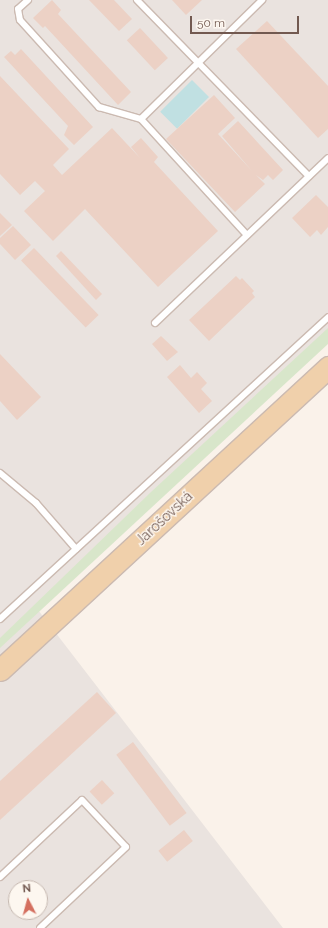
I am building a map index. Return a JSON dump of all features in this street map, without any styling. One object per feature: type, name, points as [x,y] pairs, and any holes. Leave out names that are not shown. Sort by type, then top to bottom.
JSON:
[{"type":"main road","name":"Jarošovská","points":[[0,670],[328,367]]},
{"type":"lane","points":[[28,0],[18,9],[20,20],[99,106],[141,119],[247,235]]},
{"type":"lane","points":[[137,0],[309,176]]},
{"type":"lane","points":[[141,119],[262,0]]},
{"type":"lane","points":[[155,323],[328,158]]},
{"type":"lane","points":[[0,619],[328,317]]},
{"type":"lane","points":[[0,473],[36,503],[76,549]]},
{"type":"lane","points":[[0,877],[82,800],[126,847],[40,928]]},
{"type":"shaded area","points":[[0,0],[328,0],[328,337],[35,606],[283,928],[0,928]]},
{"type":"green space","points":[[328,328],[328,344],[0,648],[0,638],[151,492]]},
{"type":"water","points":[[192,80],[209,97],[177,129],[160,112]]},
{"type":"building","points":[[52,0],[61,10],[58,14],[131,92],[118,105],[45,26],[43,28],[33,18]]},
{"type":"building","points":[[89,0],[114,0],[132,19],[119,31]]},
{"type":"building","points":[[172,0],[202,0],[186,15]]},
{"type":"building","points":[[267,21],[328,86],[328,129],[318,138],[236,49]]},
{"type":"building","points":[[140,28],[168,58],[155,70],[127,40]]},
{"type":"building","points":[[21,49],[93,127],[74,145],[64,135],[68,126],[4,57],[11,51],[15,55]]},
{"type":"building","points":[[0,76],[69,149],[53,165],[62,175],[112,128],[140,158],[131,147],[141,138],[158,157],[154,162],[218,231],[158,287],[85,209],[53,241],[24,211],[45,191],[35,181],[20,195],[0,174]]},
{"type":"building","points":[[214,95],[235,118],[218,134],[252,171],[222,136],[238,121],[283,170],[273,180],[268,175],[263,180],[256,175],[265,184],[235,212],[166,139]]},
{"type":"building","points":[[316,195],[328,207],[328,227],[321,235],[317,230],[310,237],[292,218]]},
{"type":"building","points":[[0,213],[12,225],[0,236]]},
{"type":"building","points":[[13,226],[31,245],[15,260],[0,244],[0,238]]},
{"type":"building","points":[[34,248],[99,315],[86,327],[21,261]]},
{"type":"building","points":[[61,251],[102,294],[96,300],[56,256]]},
{"type":"building","points":[[236,276],[240,280],[242,278],[254,291],[252,293],[255,297],[209,341],[189,320]]},
{"type":"building","points":[[161,336],[178,352],[167,361],[152,344]]},
{"type":"building","points":[[0,354],[41,397],[17,420],[0,401]]},
{"type":"building","points":[[180,365],[191,378],[197,372],[207,383],[201,389],[212,401],[199,413],[167,377]]},
{"type":"building","points":[[97,692],[116,713],[0,820],[0,781]]},
{"type":"building","points":[[133,742],[187,813],[170,826],[116,755]]},
{"type":"building","points":[[102,780],[114,793],[102,805],[90,792]]},
{"type":"building","points":[[184,830],[193,841],[167,862],[158,851]]}]
